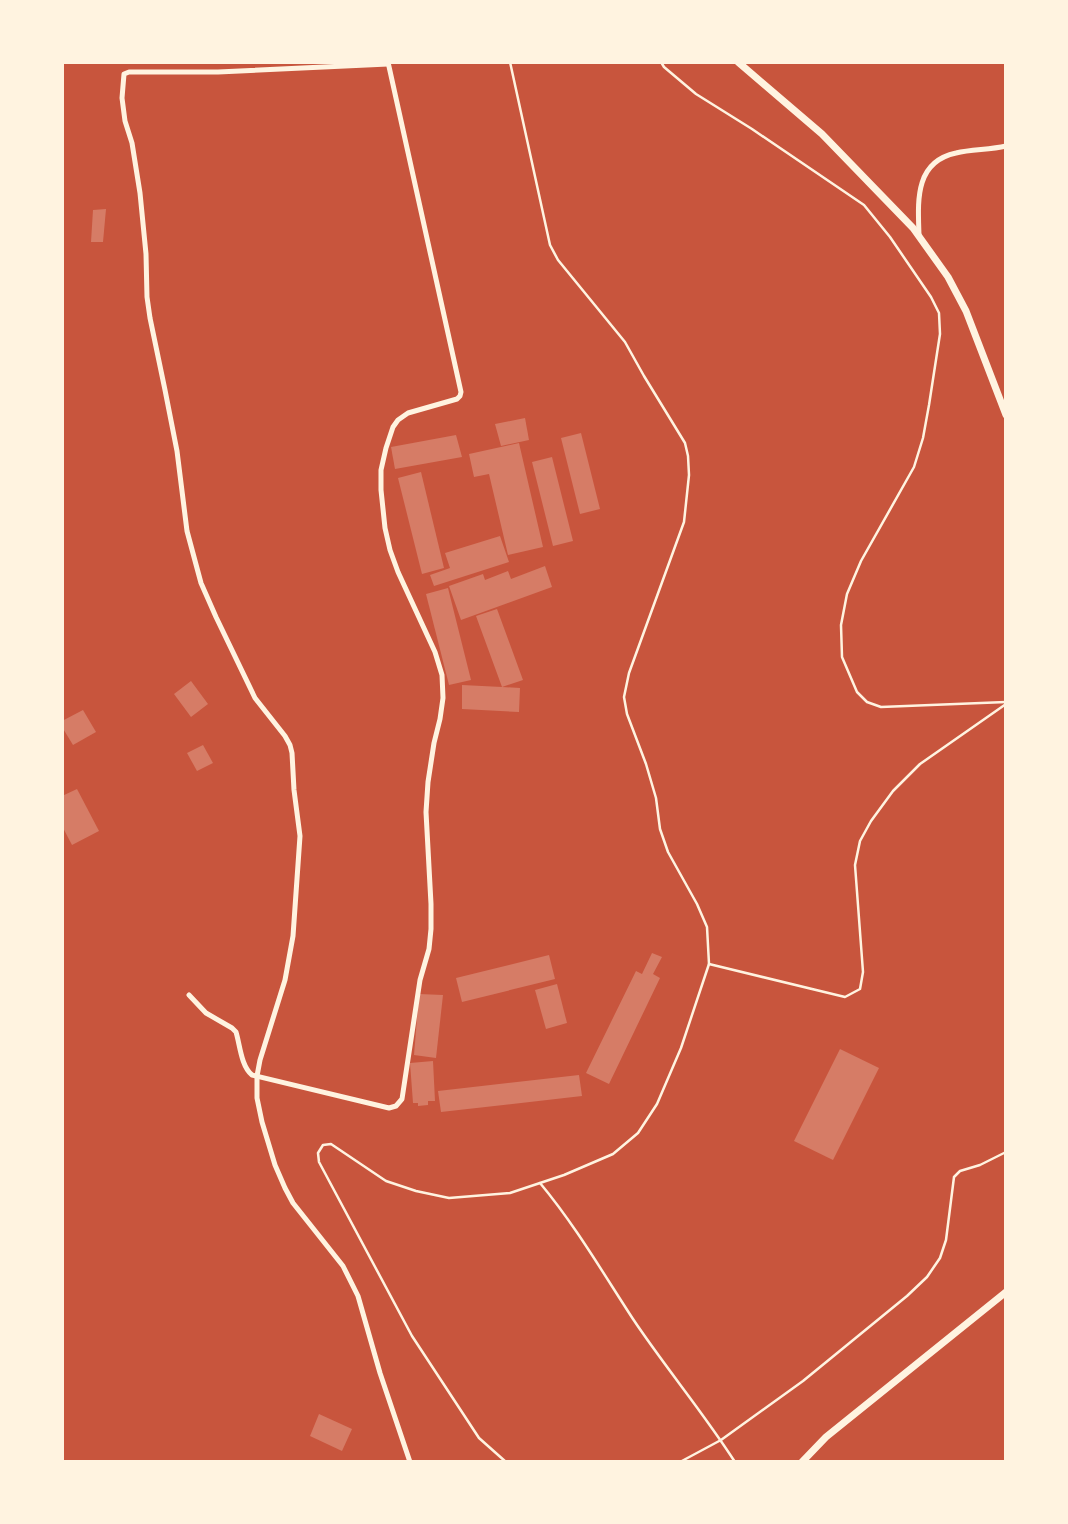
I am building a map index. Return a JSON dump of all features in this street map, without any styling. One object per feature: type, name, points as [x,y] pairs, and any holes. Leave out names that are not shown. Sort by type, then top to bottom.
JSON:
[{"type":"street","points":[[738,62],[822,134],[913,228],[948,278],[966,310],[1006,415]]},
{"type":"street","points":[[190,995],[206,1014],[236,1032],[248,1072],[256,1076],[389,1108],[396,1106],[402,1099],[420,980],[431,929],[432,904],[426,812],[434,743],[444,698],[442,675],[435,652],[398,572],[390,550],[385,528],[381,470],[386,448],[398,420],[408,413],[457,399],[461,392],[388,63],[218,72],[129,72],[124,74],[122,98],[125,121],[132,143],[144,225],[147,297],[150,318],[177,451],[187,531],[201,583],[255,698],[285,736],[292,753],[294,790],[300,836],[293,936],[285,980],[256,1076],[256,1098],[275,1165],[294,1203],[343,1266],[358,1296],[380,1373],[410,1462]]},
{"type":"street","points":[[919,236],[918,195],[928,169],[940,159],[955,153],[1006,146]]},
{"type":"street","points":[[802,1462],[826,1437],[1006,1292]]},
{"type":"lane","points":[[506,1462],[479,1438],[412,1336],[324,1170],[318,1153],[323,1145],[331,1144],[386,1181],[416,1191],[449,1198],[510,1193],[564,1176],[613,1154],[638,1133],[657,1104],[681,1048],[709,964],[707,927],[660,829],[656,798],[646,764],[627,714],[624,697],[628,673],[684,522],[689,475],[686,443],[625,342],[558,260],[550,244],[510,62]]},
{"type":"lane","points":[[661,62],[664,68],[696,94],[752,129],[864,205],[890,237],[931,297],[939,313],[940,334],[923,438],[914,467],[861,561],[847,594],[841,625],[842,657],[857,692],[867,702],[881,707],[1006,703]]},
{"type":"lane","points":[[709,964],[845,997],[860,989],[863,972],[855,865],[860,841],[871,821],[893,791],[920,764],[1006,703]]},
{"type":"lane","points":[[680,1462],[720,1440],[803,1381],[907,1296],[927,1277],[940,1258],[946,1240],[954,1178],[960,1171],[1006,1152]]},
{"type":"lane","points":[[540,1183],[560,1207],[634,1320],[735,1462]]},
{"type":"building","points":[[106,209],[103,242],[91,242],[93,210]]},
{"type":"building","points":[[525,418],[529,440],[501,446],[495,424]]},
{"type":"building","points":[[581,433],[600,509],[580,514],[561,438]]},
{"type":"building","points":[[456,435],[462,457],[395,469],[391,447]]},
{"type":"building","points":[[519,443],[543,547],[508,555],[489,474],[474,477],[469,454]]},
{"type":"building","points":[[552,457],[573,541],[553,546],[532,462]]},
{"type":"building","points":[[421,472],[444,568],[422,574],[398,478]]},
{"type":"building","points":[[500,536],[509,562],[434,586],[430,575],[450,568],[445,553]]},
{"type":"building","points":[[545,566],[552,587],[461,620],[449,586],[483,574],[485,580],[508,571],[511,579]]},
{"type":"building","points":[[448,588],[471,680],[449,685],[426,594]]},
{"type":"building","points":[[497,609],[523,680],[502,687],[476,616]]},
{"type":"building","points":[[191,681],[208,704],[191,717],[174,694]]},
{"type":"building","points":[[462,685],[520,688],[519,712],[462,709]]},
{"type":"building","points":[[83,710],[96,732],[73,745],[62,727],[62,721]]},
{"type":"building","points":[[203,745],[213,763],[197,771],[187,753]]},
{"type":"building","points":[[77,789],[99,831],[72,845],[62,826],[62,796]]},
{"type":"building","points":[[652,953],[662,957],[653,974],[660,978],[609,1084],[586,1073],[636,971],[642,974]]},
{"type":"building","points":[[549,955],[555,979],[462,1002],[456,978]]},
{"type":"building","points":[[557,984],[567,1023],[546,1029],[535,990]]},
{"type":"building","points":[[419,994],[443,995],[436,1058],[414,1055]]},
{"type":"building","points":[[840,1049],[879,1068],[833,1160],[794,1141]]},
{"type":"building","points":[[433,1061],[435,1101],[428,1101],[428,1105],[418,1106],[418,1103],[413,1103],[410,1063]]},
{"type":"building","points":[[579,1075],[582,1096],[441,1112],[438,1091]]},
{"type":"building","points":[[319,1414],[352,1429],[342,1451],[310,1436]]}]
